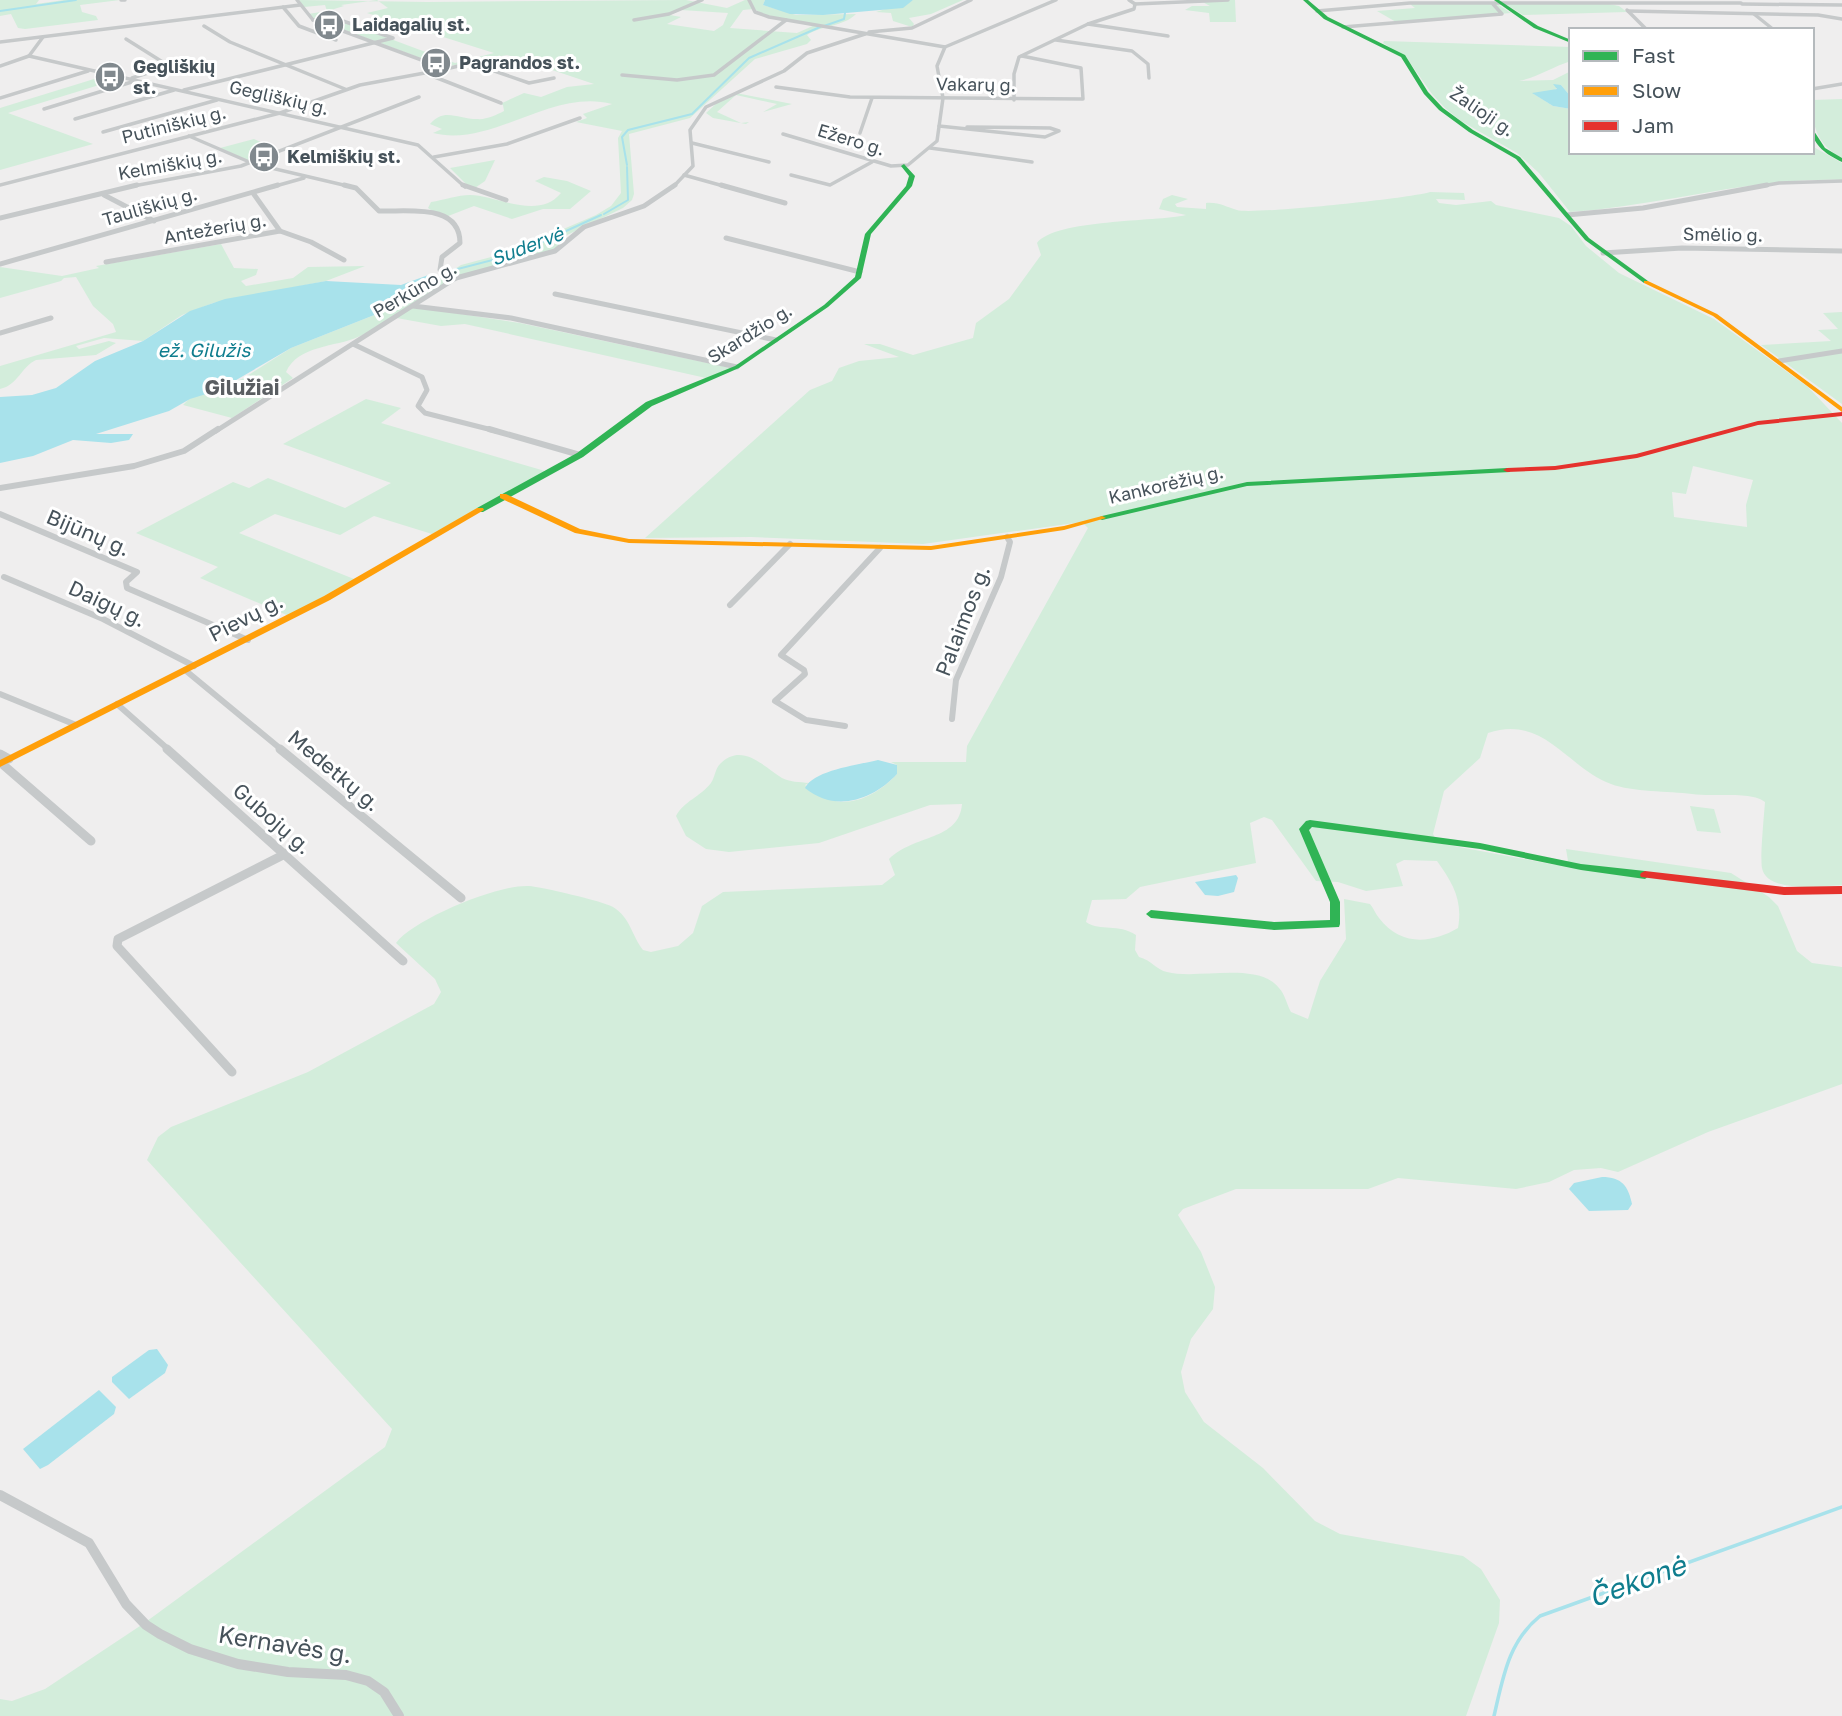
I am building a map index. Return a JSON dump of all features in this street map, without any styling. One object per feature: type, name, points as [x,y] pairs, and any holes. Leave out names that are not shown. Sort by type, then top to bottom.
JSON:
[{"type":"street","points":[[296,0],[313,20],[446,69]]},
{"type":"street","points":[[634,20],[669,14],[702,0]]},
{"type":"street","points":[[749,0],[755,12],[786,20],[945,47],[1056,0]]},
{"type":"street","points":[[785,203],[684,176],[694,164],[691,127],[712,103],[738,88],[784,71],[807,53],[862,34],[912,29],[971,0]]},
{"type":"street","points":[[1129,0],[1135,4],[1228,0]]},
{"type":"street","name":"Žalioji g.","points":[[1305,0],[1343,27],[1403,56],[1426,93],[1441,108],[1471,131],[1518,158],[1603,253],[1640,279],[1715,314],[1842,412]]},
{"type":"street","points":[[1317,11],[1402,3],[1580,1],[1842,5]]},
{"type":"street","points":[[1343,27],[1502,14],[1495,2]]},
{"type":"street","points":[[1495,2],[1536,27],[1569,41]]},
{"type":"street","points":[[1741,2],[1771,28]]},
{"type":"street","points":[[1619,3],[1645,28]]},
{"type":"street","points":[[1014,100],[1014,74],[1018,59],[1088,24],[1134,9],[1135,4]]},
{"type":"street","points":[[0,42],[300,5]]},
{"type":"street","points":[[283,7],[299,26],[335,40]]},
{"type":"street","points":[[1628,11],[1842,19]]},
{"type":"street","points":[[75,118],[393,38],[334,18],[313,20]]},
{"type":"street","points":[[622,75],[677,80],[710,76],[786,20]]},
{"type":"street","points":[[1088,24],[1168,36]]},
{"type":"street","points":[[204,26],[230,42],[345,89]]},
{"type":"street","points":[[0,66],[29,56],[43,37]]},
{"type":"street","points":[[126,39],[169,66],[129,79]]},
{"type":"street","points":[[1056,40],[1136,53],[1148,64],[1149,78]]},
{"type":"street","points":[[930,148],[937,141],[943,98],[937,65],[945,47]]},
{"type":"street","name":"Gegliškių g.","points":[[29,56],[418,145],[467,189],[506,200]]},
{"type":"street","name":"Vakarų g.","points":[[776,87],[872,98],[1083,99],[1084,76],[1081,68],[1022,56]]},
{"type":"street","name":"Putiniškių g.","points":[[0,185],[280,113],[345,89],[471,63],[529,83],[554,78]]},
{"type":"street","points":[[0,98],[91,70]]},
{"type":"street","points":[[427,74],[501,103]]},
{"type":"street","points":[[44,108],[137,80]]},
{"type":"street","points":[[1814,89],[1842,84]]},
{"type":"street","name":"Kelmiškių g.","points":[[0,218],[112,190],[251,163],[419,97]]},
{"type":"street","points":[[860,133],[872,98]]},
{"type":"street","points":[[103,132],[220,99]]},
{"type":"street","points":[[434,157],[507,144],[580,118]]},
{"type":"street","points":[[939,126],[1054,129],[1059,131],[1050,137],[1036,137],[967,127]]},
{"type":"street","points":[[1814,133],[1826,152],[1842,160]]},
{"type":"street","name":"Ežero g.","points":[[783,134],[872,162],[904,166],[930,148]]},
{"type":"street","points":[[189,136],[251,163],[356,188],[377,209],[423,210],[458,225],[460,243],[441,259],[442,272],[456,278]]},
{"type":"street","points":[[692,142],[769,162]]},
{"type":"street","points":[[930,148],[1032,162]]},
{"type":"street","points":[[791,175],[830,184],[872,162]]},
{"type":"street","points":[[726,238],[860,272],[861,254],[869,233],[901,201],[910,184],[912,176],[904,166]]},
{"type":"street","name":"Perkūno g.","points":[[0,488],[134,466],[184,451],[456,278],[555,251],[571,234],[606,217],[644,206],[664,194],[684,176]]},
{"type":"street","name":"Tauliškių g.","points":[[0,264],[307,177]]},
{"type":"street","points":[[1567,215],[1643,208],[1779,183],[1842,181]]},
{"type":"street","name":"Antežerių g.","points":[[106,262],[280,231],[253,193]]},
{"type":"street","points":[[104,195],[154,221]]},
{"type":"street","points":[[280,231],[311,242],[344,260]]},
{"type":"street","name":"Smėlio g.","points":[[1603,253],[1682,248],[1842,251]]},
{"type":"street","name":"Skardžio g.","points":[[503,496],[580,455],[649,404],[737,367],[826,306],[860,272]]},
{"type":"street","points":[[555,294],[776,340]]},
{"type":"street","points":[[413,306],[511,318],[737,367]]},
{"type":"street","points":[[0,333],[51,318]]},
{"type":"street","points":[[353,344],[422,377],[427,390],[418,406],[425,413],[544,443],[580,455]]},
{"type":"street","points":[[1779,361],[1842,351]]},
{"type":"street","name":"Kankorėžių g.","points":[[503,496],[578,531],[601,538],[639,542],[931,548],[1080,525],[1154,504],[1247,484],[1555,468],[1637,456],[1736,428],[1842,412]]},
{"type":"street","name":"Pievų g.","points":[[2,760],[327,598],[503,496]]},
{"type":"street","name":"Bijūnų g.","points":[[0,514],[137,572],[136,576],[126,582],[127,588],[247,640]]},
{"type":"street","name":"Palaimos g.","points":[[952,719],[956,680],[1000,577],[1010,542],[1007,537]]},
{"type":"street","points":[[730,605],[790,544]]},
{"type":"street","points":[[845,726],[806,720],[775,701],[776,696],[805,674],[804,670],[781,655],[878,554],[880,548]]},
{"type":"street","name":"Daigų g.","points":[[4,577],[103,619],[190,668]]},
{"type":"street","name":"Medetkų g.","points":[[190,668],[461,898]]},
{"type":"street","points":[[0,694],[76,725]]},
{"type":"street","name":"Gubojų g.","points":[[117,704],[287,853],[403,961]]},
{"type":"street","points":[[2,760],[91,841]]},
{"type":"street","points":[[1151,914],[1326,928],[1335,924],[1338,916],[1335,896],[1304,829],[1310,823],[1480,846],[1581,867],[1784,891],[1842,890]]},
{"type":"street","points":[[232,1072],[117,946],[118,939],[287,853]]},
{"type":"street","name":"Kernavės g.","points":[[0,1495],[89,1543],[99,1555],[123,1603],[158,1634],[221,1660],[285,1672],[366,1680],[379,1687],[399,1716]]},
{"type":"green space","points":[[0,0],[39,0],[36,4],[64,0],[120,0],[80,5],[82,12],[96,16],[98,20],[25,29],[18,28],[11,14],[0,16]]},
{"type":"green space","points":[[299,0],[369,1],[341,5],[344,6],[321,13],[455,63],[494,53],[367,13],[388,8],[379,1],[686,0],[727,8],[745,0],[765,0],[763,5],[796,15],[856,14],[845,21],[807,35],[811,40],[807,44],[755,59],[690,118],[629,134],[634,194],[632,200],[623,208],[565,236],[559,248],[464,275],[409,306],[520,323],[731,368],[706,378],[465,324],[441,326],[391,317],[358,337],[318,348],[299,357],[286,372],[293,378],[232,418],[183,405],[189,399],[242,379],[291,348],[397,306],[461,265],[510,252],[596,215],[611,206],[621,193],[618,138],[622,131],[576,122],[587,118],[583,114],[612,104],[589,101],[567,104],[477,133],[433,133],[442,129],[430,124],[446,115],[484,119],[504,111],[503,105],[500,104],[524,93],[541,97],[567,87],[594,84],[507,55],[445,67],[312,18],[308,14],[327,11],[325,5],[304,7]],"holes":[[[754,9],[767,16],[815,25],[797,33],[730,28],[743,10]],[[681,10],[728,13],[723,25],[714,31],[667,24],[681,17],[670,15]]]},
{"type":"green space","points":[[913,0],[963,0],[931,14],[909,18],[914,24],[912,27],[893,21],[891,13],[876,12]]},
{"type":"green space","points":[[1199,0],[1235,0],[1236,22],[1210,22],[1209,13],[1185,10],[1192,6],[1210,6]]},
{"type":"green space","points":[[1504,3],[1604,3],[1619,6],[1627,12],[1523,15]]},
{"type":"green space","points":[[1410,4],[1497,4],[1511,13],[1396,22],[1377,11],[1415,8]]},
{"type":"green space","points":[[1383,43],[1569,47],[1569,62],[1519,81],[1553,80],[1569,72],[1569,95],[1561,85],[1553,91],[1534,94],[1553,106],[1569,109],[1569,154],[1814,154],[1814,147],[1842,163],[1842,180],[1808,180],[1740,187],[1570,212],[1539,173],[1517,153],[1461,121],[1445,108],[1406,57]]},
{"type":"green space","points":[[107,75],[122,78],[8,113],[93,144],[0,170],[0,108]]},
{"type":"green space","points":[[736,93],[792,104],[763,112],[777,104],[736,95],[717,112],[741,123],[749,122],[746,124],[713,118],[706,113],[719,101]]},
{"type":"green space","points":[[1842,99],[1842,158],[1827,147],[1818,134],[1814,122],[1814,100]]},
{"type":"green space","points":[[254,139],[280,151],[250,161],[220,148]]},
{"type":"green space","points":[[495,160],[485,181],[472,190],[450,168]]},
{"type":"green space","points":[[544,177],[567,181],[591,191],[570,209],[543,209],[512,219],[474,206],[443,218],[428,208],[431,202],[470,195],[517,205],[541,205],[552,201],[561,193],[535,181]]},
{"type":"green space","points":[[1430,192],[1464,193],[1465,200],[1436,199],[1439,203],[1456,205],[1491,201],[1496,205],[1559,218],[1571,226],[1586,246],[1619,273],[1714,319],[1808,387],[1842,423],[1842,885],[1797,887],[1774,882],[1766,876],[1762,868],[1765,802],[1759,799],[1741,795],[1700,795],[1620,787],[1595,776],[1554,745],[1525,731],[1508,729],[1488,733],[1480,758],[1444,791],[1433,834],[1438,843],[1556,865],[1568,861],[1566,849],[1731,873],[1769,897],[1778,906],[1797,951],[1812,963],[1842,967],[1842,1084],[1708,1132],[1618,1172],[1601,1168],[1574,1170],[1549,1182],[1516,1189],[1398,1178],[1368,1189],[1236,1189],[1183,1209],[1178,1215],[1201,1252],[1215,1287],[1213,1309],[1191,1339],[1181,1372],[1185,1392],[1204,1422],[1263,1468],[1315,1521],[1340,1534],[1463,1556],[1481,1569],[1500,1600],[1499,1623],[1466,1716],[0,1716],[0,1699],[12,1701],[45,1689],[143,1624],[385,1447],[392,1429],[147,1160],[158,1137],[171,1127],[308,1072],[434,1004],[441,992],[435,979],[396,943],[420,924],[478,897],[529,886],[607,904],[619,911],[627,921],[643,950],[651,952],[678,946],[693,933],[702,906],[723,892],[882,885],[895,875],[889,859],[899,851],[953,825],[962,804],[930,805],[819,843],[729,852],[706,849],[686,836],[676,816],[683,806],[711,783],[720,764],[736,755],[752,758],[785,779],[809,783],[805,785],[817,794],[841,802],[865,797],[887,784],[897,774],[897,765],[891,762],[966,762],[967,746],[1088,528],[1082,522],[923,544],[751,537],[645,538],[810,390],[832,381],[839,368],[859,361],[899,357],[864,344],[880,344],[913,355],[973,338],[976,323],[1009,299],[1041,255],[1037,243],[1048,235],[1084,225],[1186,215],[1159,209],[1163,199],[1172,195],[1188,199],[1175,204],[1177,207],[1206,209],[1206,203],[1211,203],[1249,211]],"holes":[[[1693,466],[1753,480],[1746,505],[1747,527],[1674,517],[1672,492],[1686,494]],[[1264,817],[1272,820],[1316,881],[1338,882],[1366,891],[1403,886],[1396,864],[1404,860],[1437,861],[1448,877],[1458,901],[1458,928],[1427,939],[1406,938],[1387,927],[1370,904],[1344,899],[1346,939],[1320,981],[1308,1019],[1291,1012],[1281,990],[1269,980],[1242,973],[1180,974],[1163,971],[1139,957],[1135,950],[1136,935],[1123,929],[1098,927],[1086,922],[1092,900],[1126,899],[1140,887],[1256,863],[1250,823]]]},
{"type":"green space","points":[[221,244],[234,268],[258,269],[256,275],[241,281],[246,286],[293,278],[308,267],[365,266],[326,281],[213,303],[182,315],[143,341],[104,338],[76,346],[79,349],[109,341],[116,343],[96,355],[36,360],[11,384],[0,389],[0,366],[116,332],[113,324],[93,306],[76,277],[64,278],[0,298],[0,267],[62,276],[99,268],[96,266]]},
{"type":"green space","points":[[1842,312],[1842,404],[1761,345],[1831,341],[1818,330],[1838,329],[1823,313]]},
{"type":"green space","points":[[366,399],[401,408],[381,423],[545,471],[432,534],[374,516],[340,535],[275,514],[239,533],[354,579],[289,616],[200,578],[218,567],[136,533],[233,482],[249,488],[268,478],[345,508],[391,483],[283,444]]},
{"type":"green space","points":[[1690,806],[1714,809],[1721,833],[1697,831]]},
{"type":"water","points":[[765,0],[913,0],[903,8],[823,15],[790,14],[763,5]]},
{"type":"water","points":[[1553,84],[1561,85],[1569,95],[1569,109],[1553,106],[1532,93],[1557,89]]},
{"type":"water","name":"ež. Gilužis","points":[[431,274],[441,278],[397,306],[291,348],[219,390],[190,399],[169,411],[96,434],[133,434],[129,440],[111,443],[73,440],[33,456],[0,463],[0,397],[32,395],[56,388],[95,361],[143,341],[190,311],[225,299],[326,281],[401,285]]},
{"type":"water","points":[[878,760],[897,765],[897,774],[877,791],[865,796],[853,800],[829,800],[805,788],[817,777],[827,773]]},
{"type":"water","points":[[1236,875],[1238,878],[1234,892],[1218,896],[1205,895],[1195,882]]},
{"type":"water","points":[[1602,1177],[1615,1179],[1623,1184],[1632,1204],[1628,1210],[1589,1211],[1569,1189],[1574,1183]]},
{"type":"water","points":[[157,1349],[168,1365],[165,1373],[129,1399],[112,1382],[112,1377],[149,1350]]},
{"type":"water","points":[[99,1390],[116,1407],[114,1414],[40,1469],[23,1449]]},
{"type":"waterway","points":[[0,11],[76,0]]},
{"type":"waterway","name":"Sudervė","points":[[824,26],[844,19],[845,13]]},
{"type":"waterway","name":"Sudervė","points":[[627,165],[622,137],[628,130],[692,114],[749,58],[820,27]]},
{"type":"waterway","name":"Sudervė","points":[[604,214],[628,200],[627,167]]},
{"type":"waterway","name":"Sudervė","points":[[450,271],[516,254],[601,215]]},
{"type":"waterway","name":"Čekonė","points":[[1494,1716],[1508,1662],[1521,1637],[1540,1616],[1842,1507]]},
{"type":"traffic: fast","points":[[1305,0],[1326,18],[1403,56],[1426,93],[1441,109],[1471,131],[1518,158],[1587,239],[1646,282]]},
{"type":"traffic: fast","points":[[1496,0],[1536,27],[1569,41]]},
{"type":"traffic: fast","points":[[1814,133],[1823,149],[1842,160]]},
{"type":"traffic: fast","points":[[480,510],[580,455],[649,404],[737,367],[826,306],[858,278],[868,234],[909,186],[912,176],[904,166]]},
{"type":"traffic: fast","points":[[1102,518],[1247,484],[1507,470]]},
{"type":"traffic: fast","points":[[1151,914],[1274,926],[1335,924],[1335,902],[1304,829],[1310,823],[1480,846],[1581,867],[1645,875]]},
{"type":"traffic: slow","points":[[1646,282],[1715,315],[1842,410]]},
{"type":"traffic: slow","points":[[503,496],[578,531],[629,541],[931,548],[1064,528],[1102,518]]},
{"type":"traffic: slow","points":[[0,764],[327,598],[480,510]]},
{"type":"traffic: jam","points":[[1507,470],[1555,468],[1637,456],[1758,423],[1842,414]]},
{"type":"traffic: jam","points":[[1645,875],[1784,891],[1842,890]]},
{"type":"place","name":"Laidagalių st.","points":[[329,25]]},
{"type":"place","name":"Pagrandos st.","points":[[436,63]]},
{"type":"place","name":"Gegliškių st.","points":[[110,77]]},
{"type":"place","name":"Kelmiškių st.","points":[[264,157]]},
{"type":"district","name":"Gilužiai","points":[[242,388]]}]
